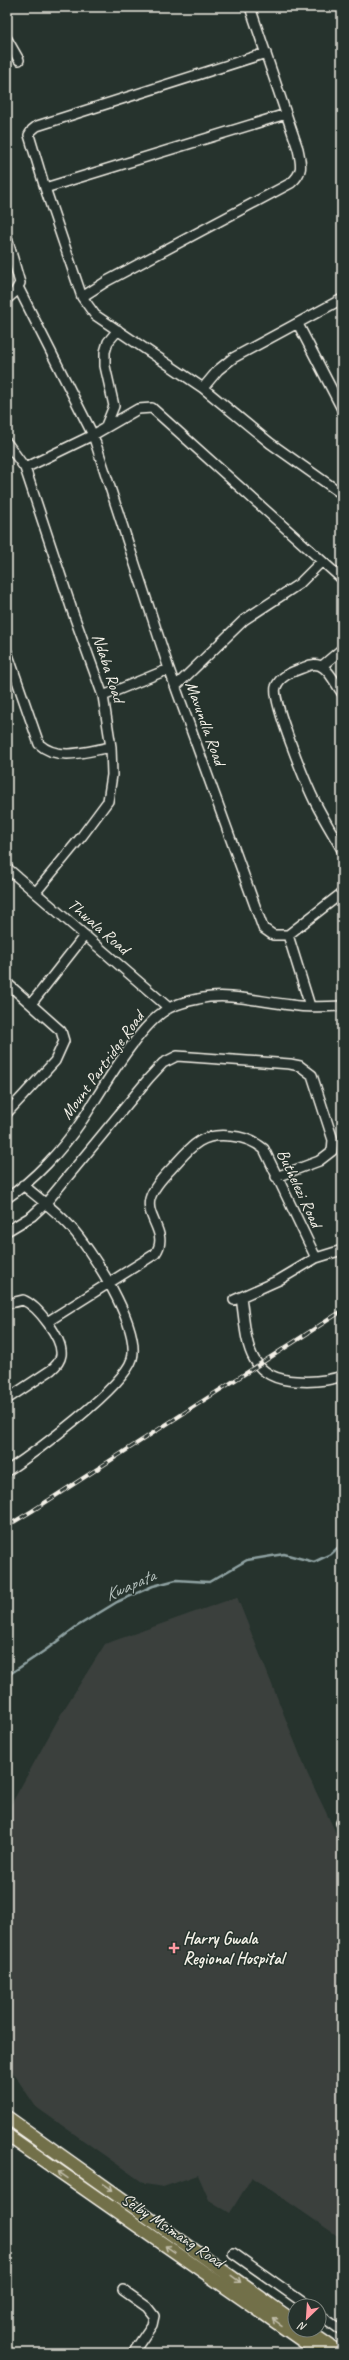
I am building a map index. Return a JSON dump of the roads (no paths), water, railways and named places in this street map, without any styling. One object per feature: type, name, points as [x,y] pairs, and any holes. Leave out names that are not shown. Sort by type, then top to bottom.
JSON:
[{"type":"main road","name":"Selby Msimang Road","points":[[7,2117],[287,2316]]},
{"type":"main road","name":"Selby Msimang Road","points":[[7,2135],[320,2353]]},
{"type":"main road","points":[[318,2338],[340,2353]]},
{"type":"street","points":[[82,297],[107,281],[298,177],[302,168],[286,114],[250,7]]},
{"type":"street","points":[[7,39],[19,60]]},
{"type":"street","points":[[266,53],[37,126],[32,130],[29,136],[82,297],[95,315],[203,388],[270,442],[342,494]]},
{"type":"street","points":[[45,188],[286,114]]},
{"type":"street","points":[[7,238],[20,277],[18,287],[7,299]]},
{"type":"street","name":"Mavundla Road","points":[[18,287],[93,435],[169,669],[259,921],[263,928],[272,935],[288,934]]},
{"type":"street","points":[[203,388],[218,370],[233,358],[342,299]]},
{"type":"street","points":[[298,324],[339,393],[342,410]]},
{"type":"street","points":[[105,428],[114,406],[105,366],[104,352],[108,342],[118,330]]},
{"type":"street","points":[[25,468],[93,435],[138,408],[152,408],[321,562],[342,579]]},
{"type":"street","name":"Ndaba Road","points":[[7,443],[25,468],[73,613],[103,696],[111,747],[111,791],[108,801],[82,836],[36,892]]},
{"type":"street","points":[[176,686],[244,620],[299,584],[321,562]]},
{"type":"street","points":[[322,666],[342,649]]},
{"type":"street","points":[[7,652],[39,744],[47,752],[62,755],[111,747]]},
{"type":"street","points":[[342,693],[327,669],[322,666],[310,664],[279,680],[274,691],[296,758],[311,794],[342,850]]},
{"type":"street","points":[[103,696],[169,669]]},
{"type":"street","name":"Thwala Road","points":[[7,868],[169,1008]]},
{"type":"street","points":[[310,1006],[288,934],[342,893]]},
{"type":"street","points":[[31,1004],[84,935]]},
{"type":"street","points":[[7,983],[61,1031],[64,1041],[55,1061],[7,1113]]},
{"type":"street","name":"Mount Partridge Road","points":[[7,1198],[23,1185],[80,1124],[119,1064],[156,1017],[169,1008],[198,999],[215,996],[310,1006],[342,1006]]},
{"type":"street","points":[[7,1231],[32,1216],[46,1203],[149,1078],[163,1063],[177,1056],[290,1064],[300,1066],[312,1075],[334,1140],[332,1151],[319,1161],[276,1177]]},
{"type":"street","name":"Buthelezi Road","points":[[47,1322],[150,1257],[158,1250],[160,1237],[150,1208],[150,1198],[162,1178],[198,1142],[213,1135],[249,1139],[264,1150],[316,1258]]},
{"type":"street","points":[[7,1472],[86,1410],[116,1382],[129,1366],[134,1348],[129,1323],[108,1283],[77,1234],[46,1203],[23,1185]]},
{"type":"street","points":[[342,1250],[316,1258],[279,1280],[238,1298],[253,1359],[265,1374],[285,1381],[302,1381],[342,1376]]},
{"type":"street","points":[[7,1304],[23,1300],[28,1302],[47,1322],[61,1347],[62,1354],[57,1364],[7,1399]]},
{"type":"street","points":[[233,2252],[297,2298]]},
{"type":"street","points":[[123,2290],[147,2308],[154,2316],[152,2325],[133,2353]]},
{"type":"street","points":[[327,2319],[341,2327]]},
{"type":"waterway","name":"Kwapata","points":[[7,1676],[76,1627],[117,1602],[153,1586],[176,1580],[209,1582],[247,1560],[284,1554],[314,1562],[331,1554],[342,1544]]},
{"type":"railway","points":[[7,1526],[342,1311]]},
{"type":"place","name":"Harry Gwala Regional Hospital","points":[[174,1948]]}]
